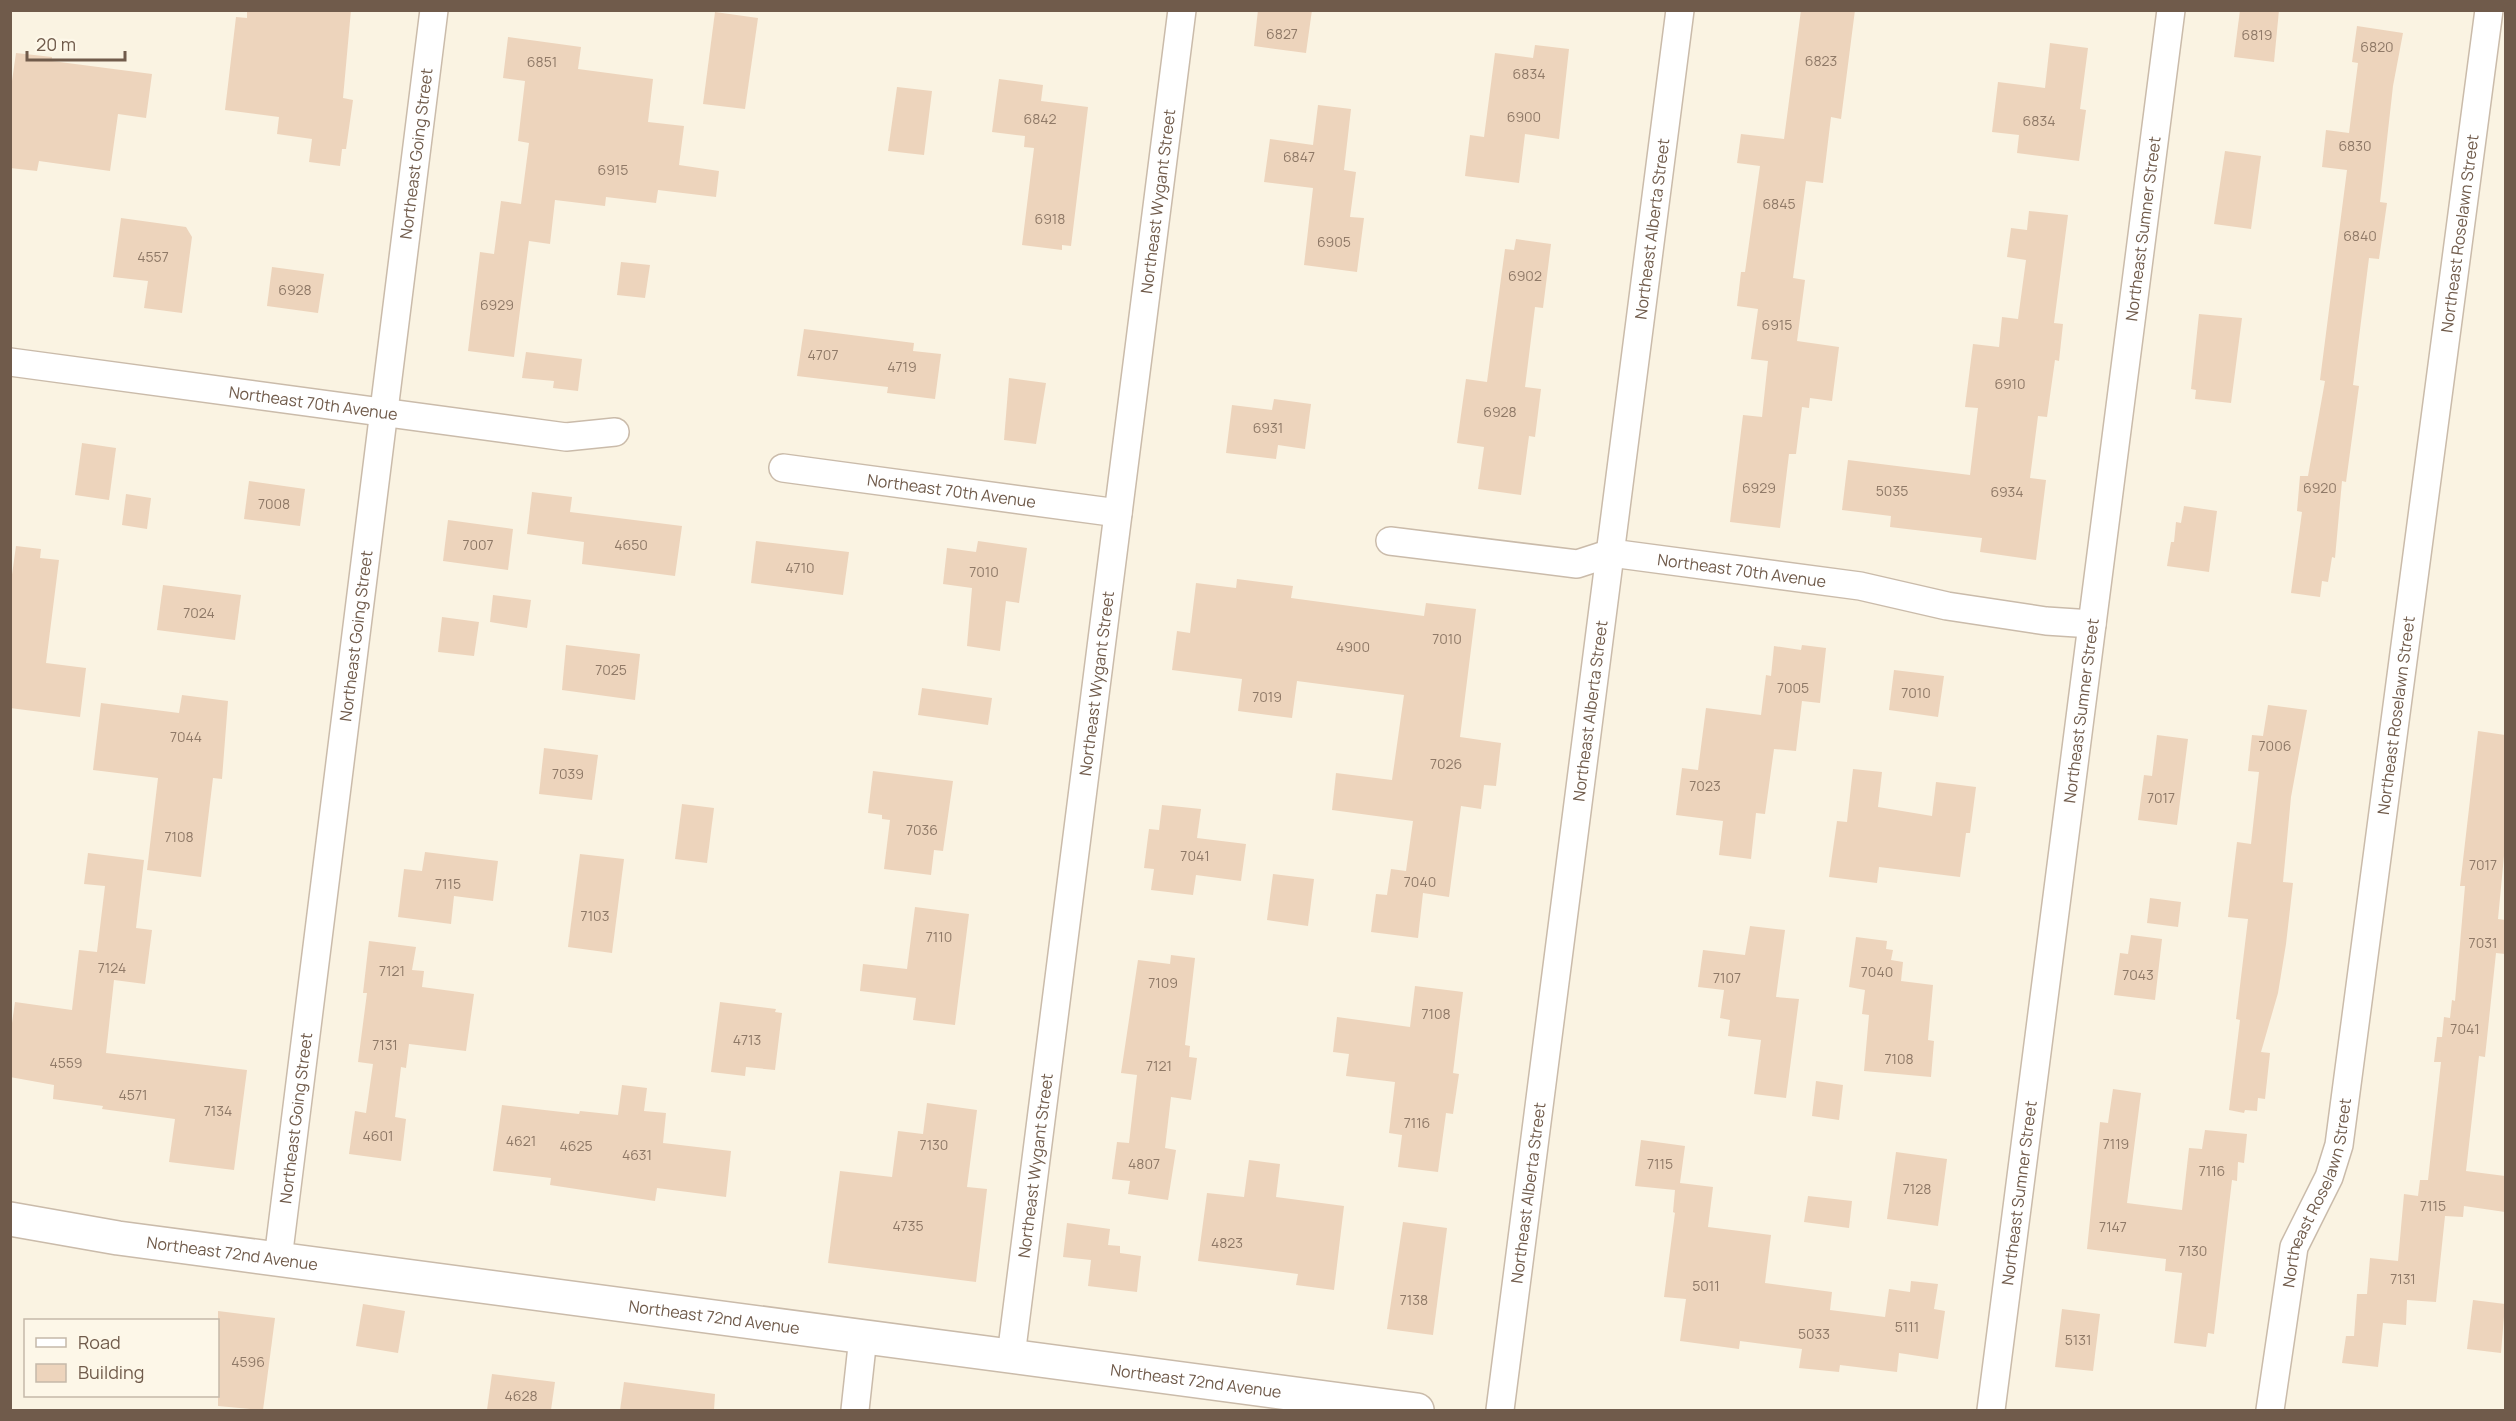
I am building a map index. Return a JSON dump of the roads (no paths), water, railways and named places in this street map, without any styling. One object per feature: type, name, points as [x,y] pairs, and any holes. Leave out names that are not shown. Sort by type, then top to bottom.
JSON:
[{"type":"street","name":"Northeast Going Street","points":[[278,1259],[434,10]]},
{"type":"street","name":"Northeast Wygant Street","points":[[1011,1356],[1182,10]]},
{"type":"street","name":"Northeast Alberta Street","points":[[1500,1410],[1680,10]]},
{"type":"street","name":"Northeast Sumner Street","points":[[1991,1410],[2171,10]]},
{"type":"street","name":"Northeast Roselawn Street","points":[[2270,1410],[2294,1247],[2329,1177],[2339,1145],[2489,10]]},
{"type":"street","name":"Northeast 70th Avenue","points":[[10,362],[566,437],[615,432]]},
{"type":"street","name":"Northeast 70th Avenue","points":[[783,468],[1118,513]]},
{"type":"street","name":"Northeast 70th Avenue","points":[[1390,541],[1577,564],[1611,553],[1850,585],[1947,606],[2046,621],[2092,624]]},
{"type":"street","name":"Northeast 72nd Avenue","points":[[10,1219],[118,1239],[1417,1410]]},
{"type":"street","points":[[855,1410],[863,1337]]}]
